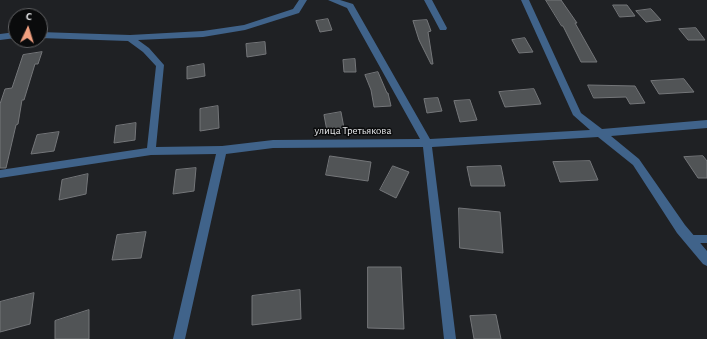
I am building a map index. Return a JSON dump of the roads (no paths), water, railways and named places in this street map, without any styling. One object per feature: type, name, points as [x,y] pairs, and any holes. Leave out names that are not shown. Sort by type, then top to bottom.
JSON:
[{"type":"street","points":[[48,35],[130,38],[203,34],[245,27],[296,11],[303,0]]},
{"type":"street","points":[[332,0],[350,6],[427,143],[450,339]]},
{"type":"street","points":[[428,0],[443,28]]},
{"type":"street","points":[[525,0],[578,115],[636,162],[690,239],[707,260]]},
{"type":"street","points":[[130,38],[146,50],[160,65],[151,150]]},
{"type":"street","name":"улица Третьякова","points":[[0,174],[151,150],[222,150],[273,144],[427,143],[600,133],[707,124]]},
{"type":"street","points":[[179,339],[222,150]]},
{"type":"lane","points":[[690,239],[707,239]]}]
